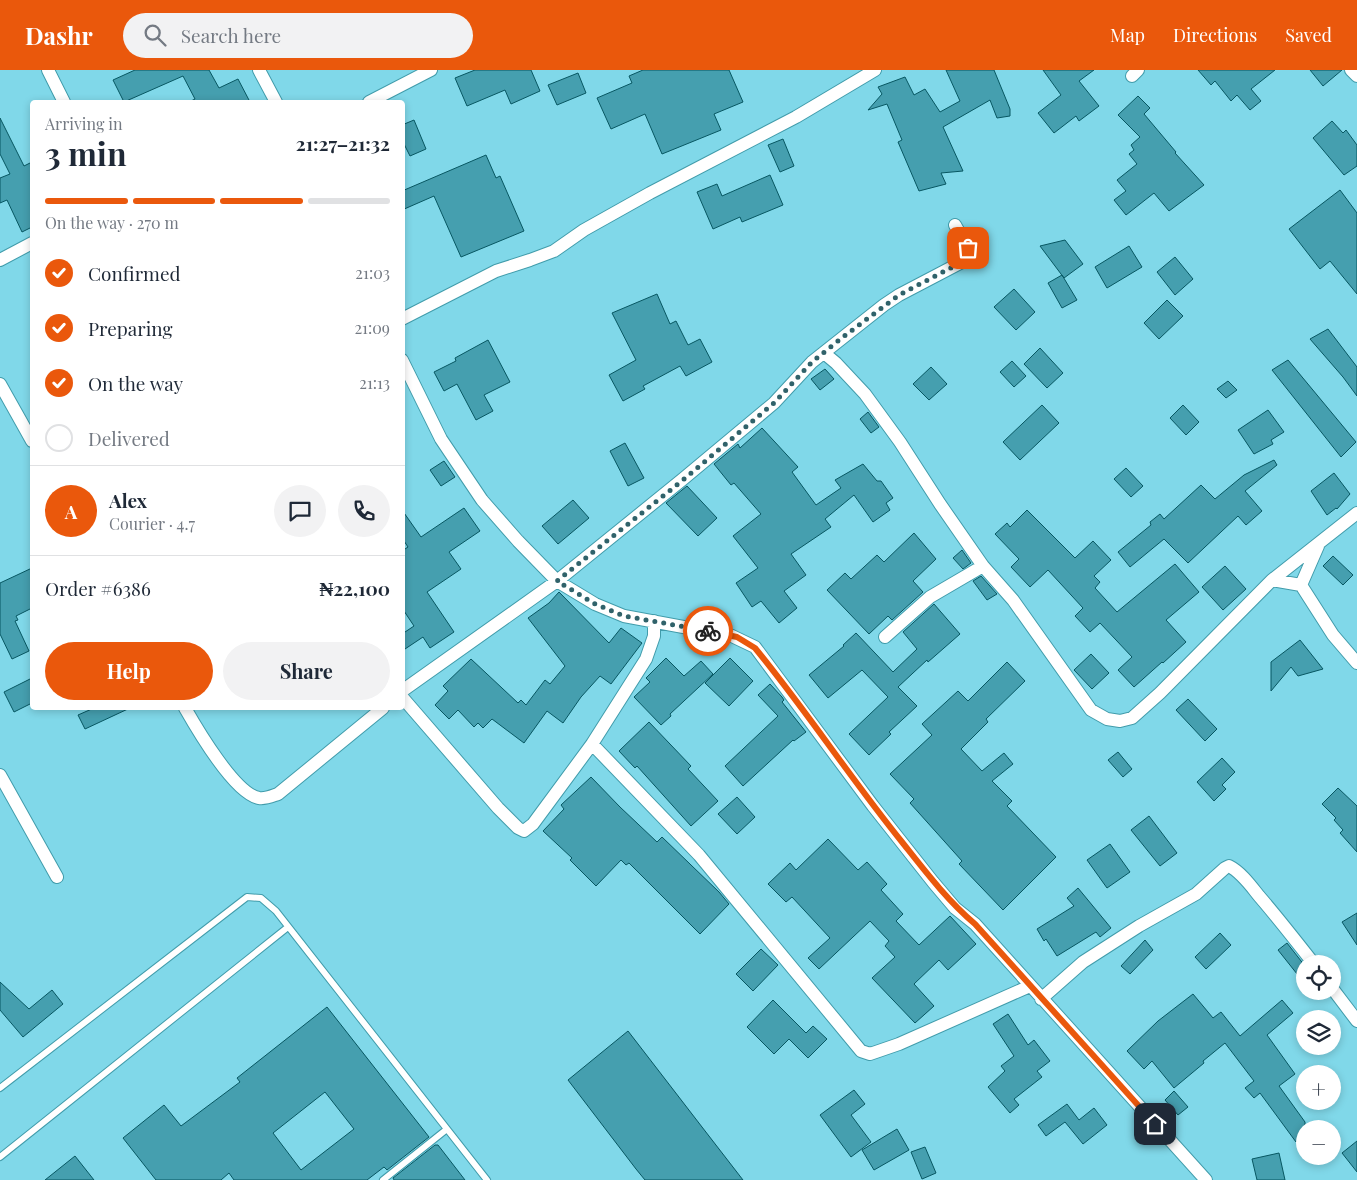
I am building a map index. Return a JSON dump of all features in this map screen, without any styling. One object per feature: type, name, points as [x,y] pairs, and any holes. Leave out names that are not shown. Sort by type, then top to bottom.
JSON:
[{"type":"street","points":[[48,70],[63,100]]},
{"type":"street","points":[[259,70],[275,100]]},
{"type":"street","points":[[373,100],[430,70]]},
{"type":"street","points":[[405,317],[496,271],[554,251],[584,230],[650,193],[796,117],[875,70]]},
{"type":"street","points":[[1352,70],[1357,76]]},
{"type":"street","points":[[405,689],[557,581],[683,480],[774,403],[812,362],[899,295],[962,262],[968,254],[968,248],[955,225]]},
{"type":"street","points":[[0,260],[30,244]]},
{"type":"street","points":[[824,353],[865,394],[900,442],[983,566],[1012,600],[1091,710],[1114,721],[1132,718],[1160,693],[1272,580],[1357,513]]},
{"type":"street","points":[[405,366],[440,439],[482,500],[557,581],[595,604],[624,616],[732,636],[755,648],[872,806],[933,882],[956,908],[975,924],[1206,1180]]},
{"type":"street","points":[[0,384],[30,437]]},
{"type":"street","points":[[1301,585],[1318,544]]},
{"type":"street","points":[[885,637],[930,597],[983,566]]},
{"type":"street","points":[[1272,580],[1301,585],[1333,634],[1357,663]]},
{"type":"street","points":[[405,700],[498,808],[518,828],[524,831],[533,824],[592,744],[646,659],[654,636],[654,622]]},
{"type":"street","points":[[186,710],[202,737],[233,779],[248,794],[258,798],[268,798],[278,794],[381,710]]},
{"type":"street","points":[[592,744],[699,856],[861,1051],[870,1054],[899,1044],[1030,986]]},
{"type":"street","points":[[0,776],[57,877]]},
{"type":"street","points":[[1041,999],[1083,962],[1139,926],[1196,894],[1229,866],[1236,870],[1244,879],[1307,955]]},
{"type":"street","points":[[1341,1000],[1357,1021]]},
{"type":"lane","points":[[0,1088],[247,897],[261,898],[276,911],[487,1180]]},
{"type":"lane","points":[[0,1156],[288,927]]},
{"type":"lane","points":[[383,1180],[448,1129]]},
{"type":"building","points":[[135,70],[209,70],[219,88],[238,79],[249,100],[193,100],[195,99],[183,76],[129,100],[123,100],[113,80]]},
{"type":"building","points":[[475,70],[531,70],[540,91],[511,104],[505,90],[467,106],[455,78]]},
{"type":"building","points":[[643,70],[729,70],[743,102],[714,114],[721,130],[662,154],[645,114],[611,129],[597,98],[632,83],[629,76]]},
{"type":"building","points":[[946,70],[994,70],[1010,109],[1010,116],[997,118],[990,100],[943,127],[963,171],[941,173],[946,184],[919,191],[898,142],[902,140],[887,104],[868,110],[882,94],[878,87],[905,77],[914,95],[925,89],[940,112],[960,101]]},
{"type":"building","points":[[1043,70],[1094,70],[1079,81],[1099,106],[1079,121],[1076,116],[1054,133],[1038,113],[1061,95]]},
{"type":"building","points":[[1198,70],[1275,70],[1251,89],[1261,101],[1250,110],[1237,95],[1231,101],[1215,81],[1211,85]]},
{"type":"building","points":[[1310,70],[1342,70],[1323,86]]},
{"type":"building","points":[[578,73],[586,93],[557,105],[548,85]]},
{"type":"building","points":[[1138,96],[1150,108],[1144,114],[1204,185],[1169,211],[1154,193],[1126,215],[1114,200],[1126,191],[1117,180],[1137,164],[1129,154],[1134,150],[1131,145],[1140,137],[1118,115]]},
{"type":"building","points":[[0,118],[24,166],[30,163],[30,228],[22,232],[7,200],[0,203],[0,178],[10,174],[0,154]]},
{"type":"building","points":[[414,120],[426,149],[410,156],[405,146],[405,124]]},
{"type":"building","points":[[1332,121],[1343,133],[1346,130],[1357,145],[1357,166],[1344,175],[1313,138]]},
{"type":"building","points":[[783,139],[794,166],[780,172],[768,145]]},
{"type":"building","points":[[486,155],[496,178],[500,176],[524,231],[461,257],[434,196],[405,209],[405,190]]},
{"type":"building","points":[[770,175],[783,205],[742,222],[740,217],[713,229],[697,192],[717,184],[722,196]]},
{"type":"building","points":[[1340,190],[1357,213],[1357,294],[1330,261],[1320,269],[1289,229]]},
{"type":"building","points":[[1065,240],[1083,264],[1064,278],[1040,246]]},
{"type":"building","points":[[1129,246],[1142,267],[1107,288],[1095,267]]},
{"type":"building","points":[[1175,257],[1193,279],[1175,295],[1157,272]]},
{"type":"building","points":[[1062,275],[1077,300],[1062,308],[1048,283]]},
{"type":"building","points":[[1014,289],[1035,312],[1016,330],[994,307]]},
{"type":"building","points":[[657,294],[670,324],[676,321],[688,345],[700,339],[712,362],[686,376],[680,366],[643,386],[645,389],[623,401],[609,375],[636,360],[612,313]]},
{"type":"building","points":[[1167,300],[1183,316],[1159,339],[1144,323]]},
{"type":"building","points":[[1328,329],[1357,367],[1357,396],[1310,339]]},
{"type":"building","points":[[488,340],[510,382],[484,395],[493,411],[476,420],[457,384],[444,391],[434,372],[456,361],[455,358]]},
{"type":"building","points":[[1040,348],[1063,373],[1047,388],[1024,364]]},
{"type":"building","points":[[1288,360],[1356,442],[1341,457],[1272,370]]},
{"type":"building","points":[[1012,361],[1026,376],[1014,387],[1000,372]]},
{"type":"building","points":[[931,367],[947,384],[929,400],[913,384]]},
{"type":"building","points":[[825,369],[834,379],[820,390],[811,379]]},
{"type":"building","points":[[1228,381],[1237,390],[1226,398],[1217,389]]},
{"type":"building","points":[[1042,405],[1059,423],[1020,460],[1003,442]]},
{"type":"building","points":[[1183,405],[1199,422],[1186,435],[1170,418]]},
{"type":"building","points":[[1268,410],[1284,432],[1271,440],[1273,444],[1254,454],[1238,430]]},
{"type":"building","points":[[868,412],[879,427],[871,433],[860,419]]},
{"type":"building","points":[[762,428],[798,467],[792,472],[816,505],[841,488],[835,480],[863,464],[877,481],[881,481],[893,498],[886,503],[890,510],[873,522],[854,495],[825,519],[831,527],[791,554],[806,575],[784,591],[797,608],[779,623],[761,601],[752,607],[736,583],[758,568],[733,536],[761,514],[734,483],[731,485],[714,464],[738,444],[740,448]]},
{"type":"building","points":[[625,443],[644,478],[628,486],[610,451]]},
{"type":"building","points":[[1274,460],[1277,465],[1245,491],[1262,511],[1246,525],[1238,516],[1188,563],[1164,539],[1130,567],[1118,552],[1151,525],[1150,522],[1160,514],[1164,519],[1201,485],[1215,499],[1244,475]]},
{"type":"building","points":[[444,461],[455,477],[441,486],[430,470]]},
{"type":"building","points":[[1126,468],[1143,486],[1131,497],[1114,479]]},
{"type":"building","points":[[1334,473],[1350,494],[1337,509],[1327,515],[1311,491]]},
{"type":"building","points":[[687,486],[717,518],[698,536],[666,503]]},
{"type":"building","points":[[573,500],[589,518],[558,544],[542,526]]},
{"type":"building","points":[[464,508],[480,531],[449,552],[461,569],[427,592],[454,632],[430,648],[423,637],[405,649],[405,632],[414,626],[405,612],[405,549],[408,547],[405,542],[405,514],[421,537]]},
{"type":"building","points":[[1027,510],[1075,558],[1093,541],[1111,560],[1094,576],[1100,582],[1095,588],[1117,612],[1175,564],[1199,592],[1166,620],[1186,642],[1134,687],[1118,670],[1132,657],[1100,623],[1090,632],[1075,616],[1083,608],[1048,570],[1030,587],[1011,567],[1019,559],[995,534],[1007,523],[1010,527]]},
{"type":"building","points":[[914,533],[936,559],[913,581],[923,592],[892,620],[888,616],[869,634],[827,590],[845,573],[851,579],[877,555],[884,562]]},
{"type":"building","points":[[962,550],[971,563],[963,569],[953,558]]},
{"type":"building","points":[[1333,556],[1353,575],[1343,585],[1323,566]]},
{"type":"building","points":[[1225,566],[1246,589],[1223,610],[1202,587]]},
{"type":"building","points":[[30,569],[30,609],[16,616],[18,620],[15,621],[29,651],[12,659],[0,634],[0,583]]},
{"type":"building","points":[[981,576],[997,594],[987,600],[973,581]]},
{"type":"building","points":[[559,592],[609,643],[621,628],[642,643],[611,684],[600,676],[581,697],[563,723],[547,711],[524,743],[492,719],[483,728],[478,723],[474,727],[458,710],[449,719],[435,705],[448,691],[443,686],[471,659],[518,703],[521,700],[526,705],[545,680],[550,684],[565,666],[528,618],[549,603]]},
{"type":"building","points":[[934,604],[960,634],[928,662],[927,660],[898,687],[917,706],[889,732],[891,734],[869,755],[849,734],[888,697],[862,670],[828,698],[809,675],[844,646],[856,633],[893,672],[917,649],[903,632]]},
{"type":"building","points":[[1300,640],[1323,669],[1298,676],[1291,667],[1271,691],[1271,662]]},
{"type":"building","points":[[1091,654],[1109,673],[1092,689],[1074,670]]},
{"type":"building","points":[[666,658],[684,676],[701,661],[713,674],[670,714],[671,716],[661,725],[634,697],[650,682],[646,678]]},
{"type":"building","points":[[730,658],[753,681],[729,706],[705,683]]},
{"type":"building","points":[[1007,662],[1025,681],[986,719],[988,722],[961,749],[982,771],[1004,753],[1013,764],[992,781],[1012,801],[1007,806],[1056,857],[1003,910],[959,864],[962,861],[910,803],[914,799],[890,774],[932,735],[922,724],[958,691],[968,701]]},
{"type":"building","points":[[30,679],[30,704],[14,712],[4,692]]},
{"type":"building","points":[[770,684],[782,697],[784,700],[782,702],[806,732],[793,740],[743,786],[725,766],[778,716],[758,695]]},
{"type":"building","points":[[1188,699],[1217,729],[1205,741],[1176,710]]},
{"type":"building","points":[[89,710],[126,710],[85,729],[78,715]]},
{"type":"building","points":[[649,722],[691,766],[688,769],[718,801],[691,826],[637,766],[635,768],[619,751]]},
{"type":"building","points":[[1118,752],[1132,769],[1123,777],[1108,760]]},
{"type":"building","points":[[1222,758],[1235,772],[1222,785],[1226,789],[1214,801],[1197,782]]},
{"type":"building","points":[[591,777],[657,842],[662,837],[729,904],[700,934],[629,863],[626,865],[621,860],[596,886],[570,860],[572,858],[543,831],[564,809],[561,805]]},
{"type":"building","points":[[1338,788],[1357,806],[1357,852],[1340,833],[1343,830],[1334,820],[1336,818],[1322,804]]},
{"type":"building","points":[[737,797],[755,817],[737,834],[718,814]]},
{"type":"building","points":[[1149,816],[1177,853],[1160,866],[1131,830]]},
{"type":"building","points":[[828,839],[858,870],[867,862],[887,884],[881,890],[903,914],[896,921],[919,945],[950,916],[976,944],[948,970],[939,960],[914,984],[934,1006],[915,1023],[872,978],[895,957],[885,946],[889,941],[870,921],[819,969],[808,958],[830,938],[792,897],[786,902],[768,884],[790,863],[796,870]]},
{"type":"building","points":[[1110,844],[1130,872],[1107,888],[1087,860]]},
{"type":"building","points":[[1078,888],[1111,928],[1100,937],[1096,932],[1057,956],[1046,939],[1044,941],[1037,929],[1074,906],[1067,898]]},
{"type":"building","points":[[1357,913],[1357,945],[1342,922]]},
{"type":"building","points":[[1220,933],[1231,945],[1206,969],[1195,957]]},
{"type":"building","points":[[1145,940],[1153,950],[1130,974],[1121,966]]},
{"type":"building","points":[[1287,943],[1296,955],[1296,973],[1278,950]]},
{"type":"building","points":[[761,949],[778,965],[753,991],[736,974]]},
{"type":"building","points":[[0,982],[29,1009],[52,990],[63,1004],[23,1037],[0,1010]]},
{"type":"building","points":[[1193,994],[1213,1018],[1221,1012],[1240,1036],[1282,1000],[1293,1013],[1267,1035],[1295,1074],[1279,1086],[1304,1120],[1296,1120],[1296,1142],[1260,1093],[1254,1098],[1245,1088],[1254,1081],[1225,1043],[1174,1088],[1152,1061],[1144,1069],[1127,1051],[1158,1021]]},
{"type":"building","points":[[773,1000],[806,1033],[813,1026],[827,1039],[808,1058],[789,1039],[774,1054],[747,1027]]},
{"type":"building","points":[[327,1007],[429,1137],[387,1170],[384,1167],[367,1180],[234,1180],[229,1173],[221,1180],[156,1180],[123,1138],[164,1105],[181,1126],[240,1082],[237,1078]],"holes":[[[325,1092],[354,1129],[301,1170],[273,1133]]]},
{"type":"building","points":[[1008,1014],[1028,1045],[1034,1040],[1050,1061],[1037,1071],[1042,1077],[1014,1099],[1019,1105],[1010,1113],[988,1087],[1005,1071],[1001,1066],[1014,1056],[993,1024]]},
{"type":"building","points":[[628,1031],[743,1180],[645,1180],[636,1169],[568,1080]]},
{"type":"building","points":[[854,1090],[865,1104],[851,1115],[871,1142],[851,1157],[820,1115]]},
{"type":"building","points":[[1174,1091],[1188,1107],[1178,1115],[1165,1100]]},
{"type":"building","points":[[1067,1104],[1079,1120],[1094,1108],[1107,1125],[1083,1144],[1065,1122],[1046,1136],[1038,1125]]},
{"type":"building","points":[[897,1129],[909,1150],[874,1170],[862,1150]]},
{"type":"building","points":[[1357,1141],[1357,1172],[1342,1153]]},
{"type":"building","points":[[435,1145],[438,1145],[465,1180],[394,1180],[393,1178]]},
{"type":"building","points":[[925,1147],[936,1173],[922,1179],[911,1152]]},
{"type":"building","points":[[1279,1153],[1285,1180],[1257,1180],[1252,1159]]},
{"type":"building","points":[[75,1156],[94,1180],[45,1180]]},
{"type":"way so far","points":[[708,631],[624,616],[595,604],[557,581],[683,480],[774,403],[812,362],[899,295],[962,262],[968,254],[968,248]]},
{"type":"route","points":[[708,631],[737,637],[755,648],[872,806],[933,882],[956,908],[975,924],[1155,1124]]}]
